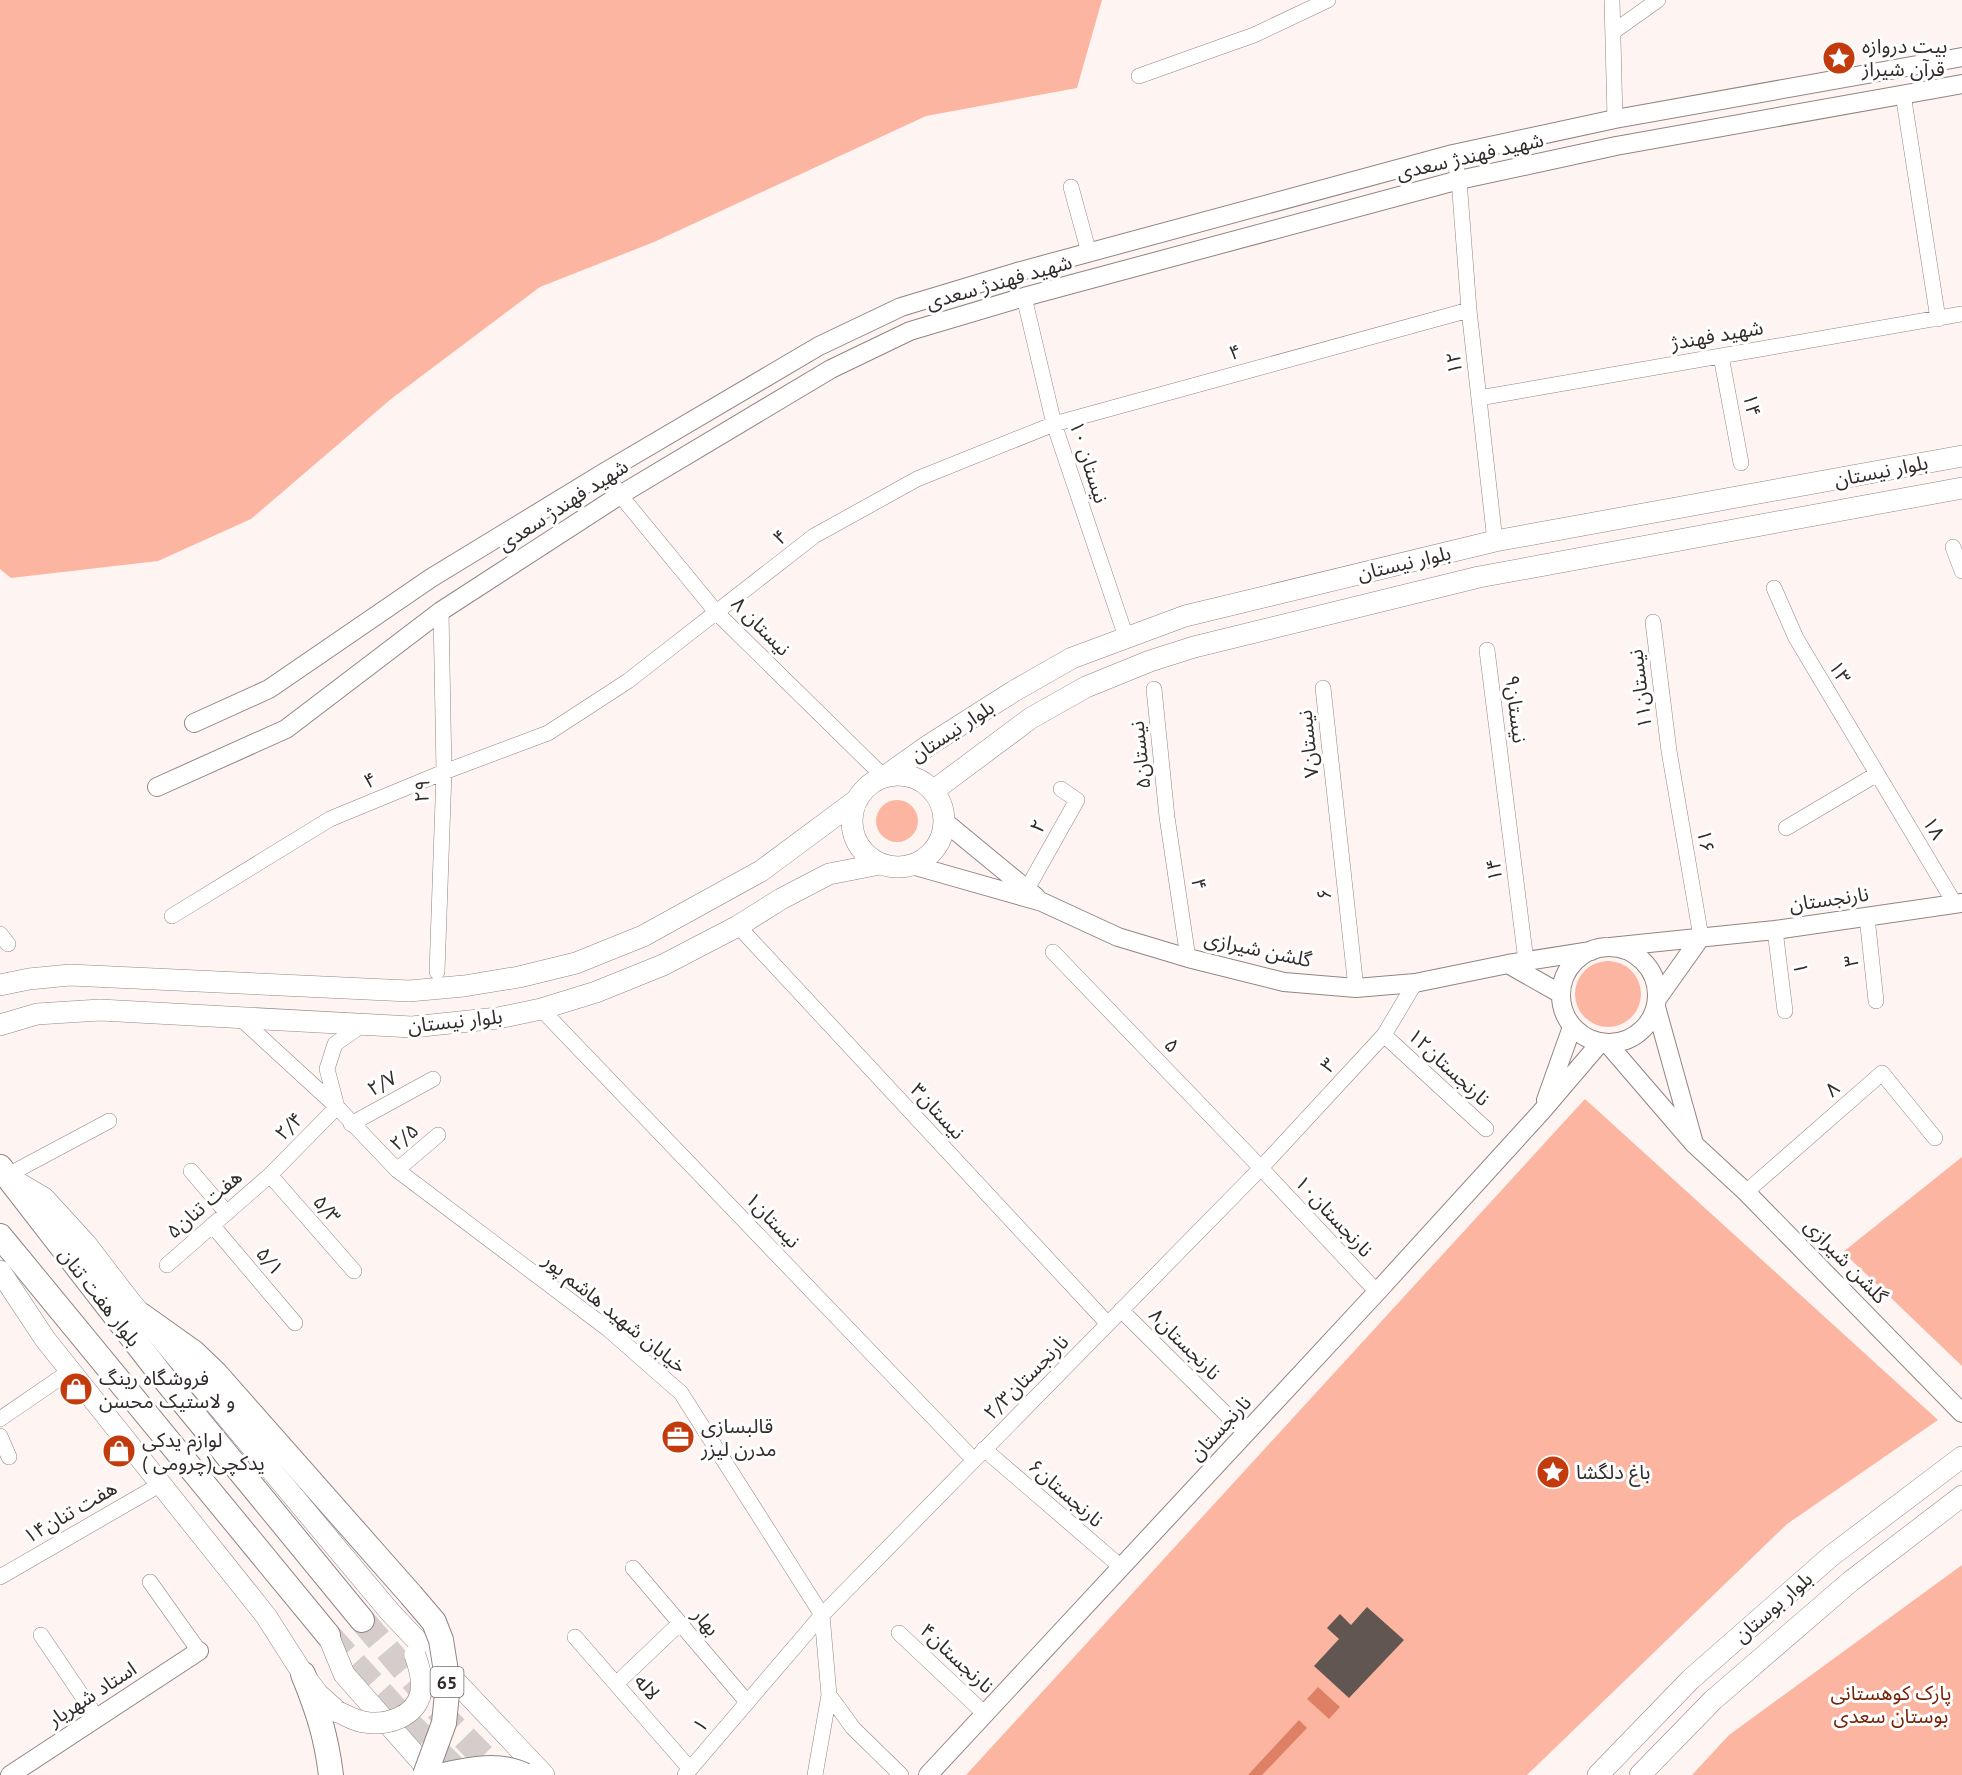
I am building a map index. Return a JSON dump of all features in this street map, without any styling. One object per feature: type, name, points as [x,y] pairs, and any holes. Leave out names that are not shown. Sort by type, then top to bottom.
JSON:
[{"type":"main road","name":"بلوار نیستان","points":[[884,777],[929,745],[1014,691],[1072,658],[1125,637],[1207,611],[1496,541],[1962,456]]},
{"type":"main road","name":"بلوار نیستان","points":[[933,791],[1031,718],[1077,692],[1150,661],[1194,647],[1479,577],[1962,488]]},
{"type":"main road","points":[[897,775],[911,777],[923,782],[933,791],[940,800],[945,822],[936,849],[925,859],[902,867],[880,864],[867,855],[857,843],[852,829],[853,813],[858,799],[873,782],[897,775]]},
{"type":"main road","name":"بلوار نیستان","points":[[0,985],[29,979],[70,975],[409,991],[464,986],[519,977],[576,963],[643,936],[761,871],[858,799]]},
{"type":"main road","name":"بلوار نیستان","points":[[0,1025],[38,1014],[100,1010],[412,1027],[498,1018],[541,1009],[596,992],[663,965],[738,926],[781,899],[829,874],[880,864]]},
{"type":"main road","name":"65","points":[[3,1171],[44,1198],[86,1244],[141,1315],[193,1352],[216,1374],[434,1622],[441,1640],[448,1684],[444,1723],[425,1775]]},
{"type":"main road","name":"بلوار هفت تنان","points":[[3,1171],[162,1376],[362,1620]]},
{"type":"main road","name":"بلوار هفت تنان","points":[[0,1236],[328,1635]]},
{"type":"main road","points":[[0,1271],[45,1339],[266,1616],[318,1694],[338,1712],[363,1722],[379,1723],[396,1720],[407,1714],[421,1693],[421,1676],[415,1654],[390,1612]]},
{"type":"main road","points":[[141,1315],[390,1612],[544,1775]]},
{"type":"main road","name":"بلوار بوستان","points":[[1598,1775],[1691,1679],[1831,1556],[1962,1457]]},
{"type":"main road","name":"بلوار بوستان","points":[[1640,1775],[1713,1700],[1851,1581],[1962,1496]]},
{"type":"main road","points":[[328,1635],[344,1674],[433,1775]]},
{"type":"main road","points":[[303,1674],[317,1707],[326,1738],[331,1775]]},
{"type":"main road","points":[[1691,1679],[1713,1700]]},
{"type":"main road","points":[[444,1775],[488,1768],[516,1771],[524,1775]]},
{"type":"street","points":[[1139,76],[1254,36],[1328,0]]},
{"type":"street","points":[[1612,0],[1615,119]]},
{"type":"street","points":[[1613,32],[1658,0]]},
{"type":"street","name":"شهید فهندژ سعدی","points":[[194,723],[269,689],[431,578],[605,472],[819,346],[901,307],[1089,253],[1453,154],[1615,119],[1962,57]]},
{"type":"street","name":"شهید فهندژ سعدی","points":[[157,787],[286,729],[441,611],[620,495],[831,369],[910,331],[1024,297],[1459,180],[1616,146],[1962,84]]},
{"type":"street","points":[[1903,94],[1938,319]]},
{"type":"street","name":"۱۲","points":[[1453,154],[1459,180],[1469,310],[1496,541]]},
{"type":"street","points":[[1071,187],[1089,253]]},
{"type":"street","name":"نیستان ۱۰","points":[[1024,297],[1054,424],[1125,637]]},
{"type":"street","name":"۴","points":[[172,916],[330,819],[444,772],[548,733],[628,681],[814,536],[917,479],[1054,424],[1469,310]]},
{"type":"street","name":"شهید فهندژ","points":[[1479,398],[1962,314]]},
{"type":"street","name":"۱۴","points":[[1720,356],[1742,463]]},
{"type":"street","name":"نیستان ۸","points":[[605,472],[620,495],[717,612],[884,777]]},
{"type":"street","points":[[1953,547],[1962,571]]},
{"type":"street","name":"۱۳","points":[[1774,588],[1796,638],[1877,774]]},
{"type":"street","name":"۲۹","points":[[437,972],[444,772],[441,611]]},
{"type":"street","name":"۱۱نیستان","points":[[1653,622],[1669,752]]},
{"type":"street","name":"۹نیستان","points":[[1487,650],[1503,773]]},
{"type":"street","name":"۷نیستان","points":[[1323,688],[1334,795]]},
{"type":"street","name":"۵نیستان","points":[[1154,689],[1167,817]]},
{"type":"street","name":"۱۶","points":[[1669,752],[1701,937]]},
{"type":"street","name":"۱۴","points":[[1503,773],[1517,962]]},
{"type":"street","points":[[1786,828],[1877,774]]},
{"type":"street","name":"۱۸","points":[[1877,774],[1958,903]]},
{"type":"street","name":"۲","points":[[1027,889],[1077,800],[1061,789]]},
{"type":"street","name":"۶","points":[[1334,795],[1356,988]]},
{"type":"street","name":"۴","points":[[1167,817],[1188,958]]},
{"type":"street","name":"گلشن شیرازی","points":[[945,822],[1042,902]]},
{"type":"street","name":"گلشن شیرازی","points":[[912,865],[1042,902],[1118,937],[1188,958],[1284,982],[1356,988],[1415,983],[1517,962],[1591,951]]},
{"type":"street","name":"نارنجستان","points":[[1610,947],[1775,930],[1958,903]]},
{"type":"street","name":"۳","points":[[1867,916],[1876,1001]]},
{"type":"street","name":"۳نیستان","points":[[738,926],[1108,1324]]},
{"type":"street","name":"۱","points":[[1775,930],[1785,1011]]},
{"type":"street","points":[[1694,1144],[1657,1003],[1656,983],[1650,969],[1639,957],[1625,950],[1610,947],[1591,951],[1569,968],[1563,981],[1561,994],[1564,1013],[1572,1027],[1585,1037],[1603,1043],[1623,1041],[1638,1034],[1650,1022],[1657,1003],[1701,937]]},
{"type":"street","name":"۵","points":[[1053,952],[1261,1168]]},
{"type":"street","points":[[1517,962],[1561,994]]},
{"type":"street","name":"۳","points":[[1261,1168],[1384,1035],[1415,983]]},
{"type":"street","name":"۱نیستان","points":[[541,1009],[979,1455]]},
{"type":"street","name":"خیابان شهید هاشم پور","points":[[240,1018],[337,1107],[396,1170],[608,1329],[681,1393],[822,1615],[829,1695],[815,1775]]},
{"type":"street","name":"خیابان شهید هاشم پور","points":[[337,1107],[327,1069],[334,1044],[362,1025]]},
{"type":"street","points":[[1542,1111],[1572,1027]]},
{"type":"street","name":"۱۲نارنجستان","points":[[1384,1035],[1486,1129]]},
{"type":"street","name":"نارنجستان","points":[[928,1775],[1377,1292],[1603,1043]]},
{"type":"street","name":"گلشن شیرازی","points":[[1603,1043],[1694,1144],[1746,1192],[1962,1413]]},
{"type":"street","name":"۸","points":[[1746,1192],[1882,1073],[1935,1138]]},
{"type":"street","name":"۲/۷","points":[[351,1124],[433,1079]]},
{"type":"street","name":"۲/۴","points":[[270,1174],[337,1107]]},
{"type":"street","points":[[3,1171],[109,1121]]},
{"type":"street","name":"۲/۵","points":[[396,1170],[438,1136]]},
{"type":"street","name":"۲/۳نارنجستان","points":[[822,1615],[1261,1168]]},
{"type":"street","name":"۱۰نارنجستان","points":[[1261,1168],[1377,1292]]},
{"type":"street","points":[[191,1171],[227,1213]]},
{"type":"street","name":"هفت تنان۵","points":[[167,1265],[270,1174]]},
{"type":"street","name":"۵/۳","points":[[270,1174],[354,1270]]},
{"type":"street","name":"۵/۱","points":[[212,1225],[295,1323]]},
{"type":"street","name":"۸نارنجستان","points":[[1121,1310],[1245,1433]]},
{"type":"street","points":[[0,1419],[70,1371]]},
{"type":"street","points":[[0,1436],[9,1457]]},
{"type":"street","name":"۶نارنجستان","points":[[979,1455],[1121,1567]]},
{"type":"street","name":"هفت تنان۱۴","points":[[0,1577],[161,1484]]},
{"type":"street","name":"بهار","points":[[633,1568],[747,1702]]},
{"type":"street","points":[[150,1582],[199,1651]]},
{"type":"street","name":"۱","points":[[688,1772],[822,1615]]},
{"type":"street","points":[[616,1684],[680,1623]]},
{"type":"street","name":"۴نارنجستان","points":[[899,1633],[985,1714]]},
{"type":"street","points":[[41,1635],[97,1718]]},
{"type":"street","name":"لاله ‍","points":[[575,1637],[688,1772]]},
{"type":"street","name":"استاد شهریار","points":[[17,1773],[199,1651]]},
{"type":"street","points":[[829,1695],[853,1728],[901,1775]]},
{"type":"green space","points":[[0,0],[1102,0],[1077,88],[926,116],[654,242],[540,287],[391,399],[251,519],[158,561],[11,578],[0,569]]},
{"type":"green space","points":[[897,800],[905,801],[912,806],[917,813],[917,829],[912,836],[905,841],[897,842],[889,841],[882,836],[877,829],[876,821],[877,813],[882,806],[889,801]]},
{"type":"green space","points":[[1608,961],[1620,964],[1631,971],[1638,982],[1641,994],[1638,1006],[1631,1017],[1620,1024],[1608,1027],[1596,1024],[1585,1017],[1578,1006],[1575,994],[1578,982],[1585,971],[1596,964]]},
{"type":"green space","name":"باغ دلگشا","points":[[1585,1099],[1938,1420],[1787,1524],[1527,1775],[966,1775]]},
{"type":"green space","points":[[1962,1157],[1962,1366],[1843,1252]]},
{"type":"green space","name":"پارک کوهستانی بوستان سعدی","points":[[1962,1565],[1962,1775],[1692,1775],[1729,1735]]},
{"type":"shaded area","points":[[1318,1687],[1340,1707],[1329,1719],[1307,1699]]},
{"type":"shaded area","points":[[1299,1720],[1307,1728],[1262,1775],[1248,1775]]},
{"type":"building","points":[[1367,1607],[1404,1640],[1349,1698],[1314,1666],[1339,1639],[1327,1628],[1340,1614],[1351,1625]]},
{"type":"tunnel","points":[[362,1620],[449,1722],[501,1775]]},
{"type":"tunnel","points":[[328,1635],[409,1724],[461,1775]]},
{"type":"place","name":"بیت دروازه قرآن شیراز","points":[[1839,58]]},
{"type":"place","name":"فروشگاه رینگ و لاستیک محسن","points":[[76,1389]]},
{"type":"place","name":"قالبسازی مدرن لیزر","points":[[678,1437]]},
{"type":"place","name":"لوازم یدکی یدکچی(چرومی )","points":[[119,1451]]},
{"type":"place","name":"باغ دلگشا","points":[[1553,1472]]}]
